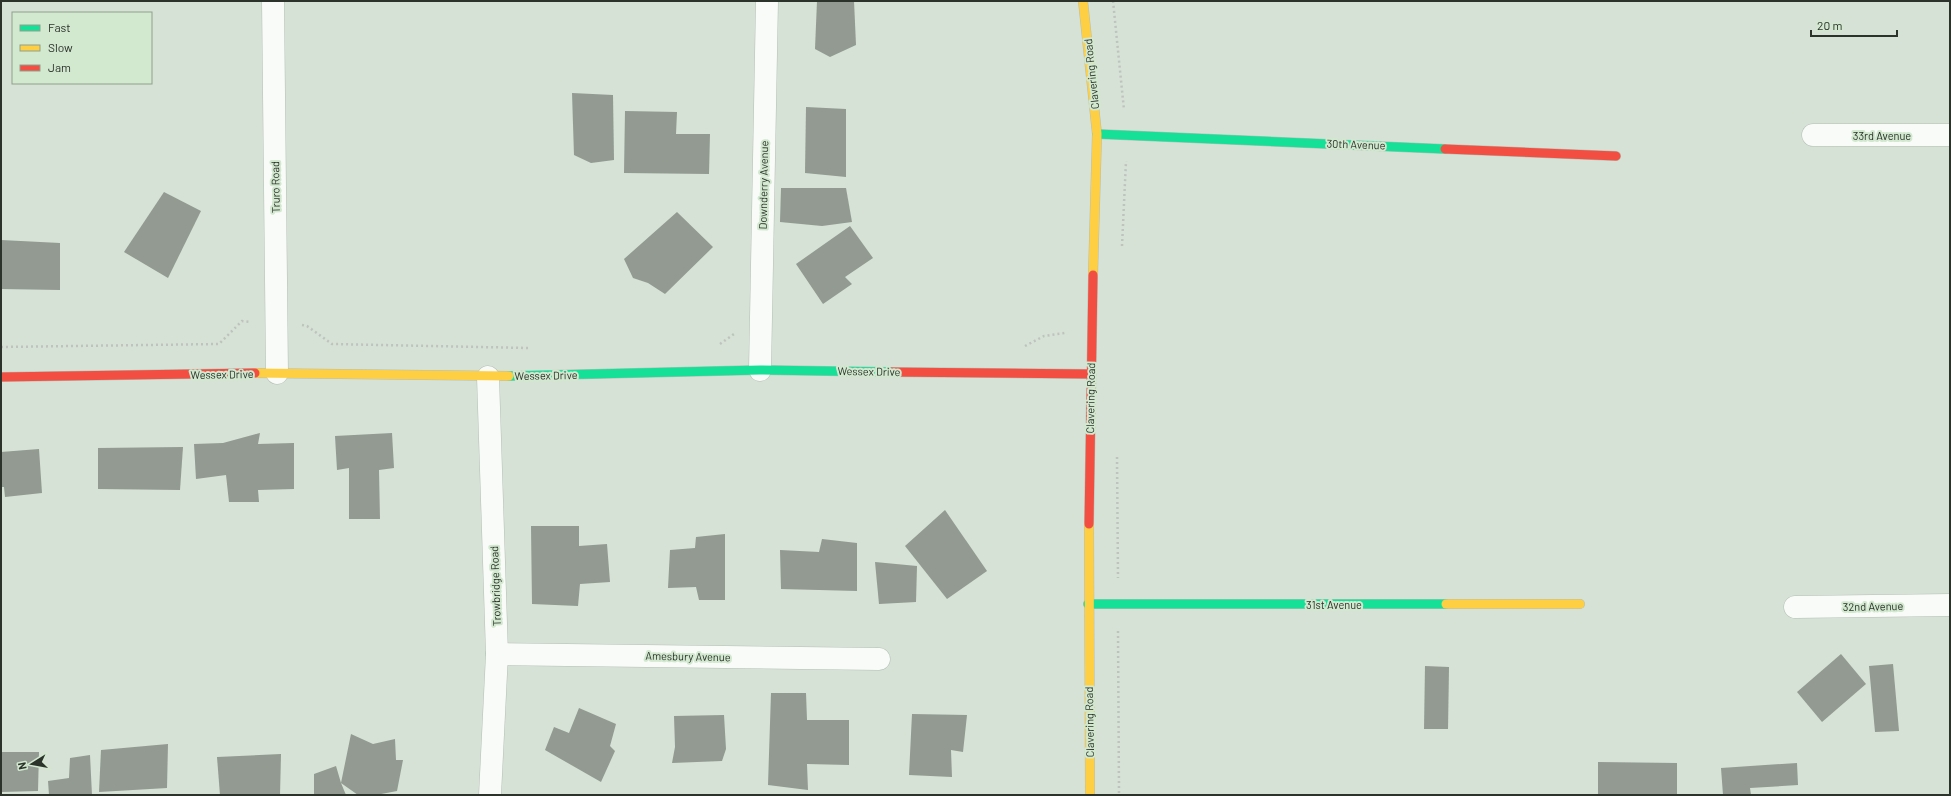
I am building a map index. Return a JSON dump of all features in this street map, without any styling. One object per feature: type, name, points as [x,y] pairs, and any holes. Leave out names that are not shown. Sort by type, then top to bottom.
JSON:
[{"type":"street","name":"Truro Road","points":[[273,1],[277,373]]},
{"type":"street","name":"Downderry Avenue","points":[[760,370],[767,1]]},
{"type":"street","name":"Clavering Road","points":[[1083,1],[1097,134],[1090,374],[1088,604],[1090,795]]},
{"type":"street","name":"30th Avenue","points":[[1097,134],[1616,156]]},
{"type":"street","name":"33rd Avenue","points":[[1813,135],[1950,135]]},
{"type":"street","name":"Wessex Drive","points":[[1,377],[277,373],[488,377],[760,370],[1090,374]]},
{"type":"street","name":"Trowbridge Road","points":[[488,377],[497,654],[490,795]]},
{"type":"street","name":"31st Avenue","points":[[1088,604],[1580,604]]},
{"type":"street","name":"32nd Avenue","points":[[1795,607],[1950,605]]},
{"type":"street","name":"Amesbury Avenue","points":[[497,654],[879,659]]},
{"type":"path","points":[[1113,1],[1127,135],[1122,254]]},
{"type":"path","points":[[1,347],[219,344],[242,322],[307,326],[332,344],[532,348]]},
{"type":"path","points":[[1019,349],[1044,336],[1091,328]]},
{"type":"path","points":[[719,344],[736,333],[760,334]]},
{"type":"path","points":[[1117,453],[1119,795]]},
{"type":"building","points":[[817,1],[854,1],[856,45],[830,57],[815,49]]},
{"type":"building","points":[[572,93],[613,95],[614,160],[591,163],[574,155]]},
{"type":"building","points":[[806,107],[846,109],[846,177],[805,173]]},
{"type":"building","points":[[625,111],[677,112],[676,134],[710,134],[709,174],[624,173]]},
{"type":"building","points":[[781,188],[846,188],[852,222],[822,226],[780,222]]},
{"type":"building","points":[[164,192],[201,211],[168,278],[124,252]]},
{"type":"building","points":[[677,212],[713,247],[665,294],[648,283],[633,278],[624,259]]},
{"type":"building","points":[[850,226],[873,258],[845,277],[852,284],[823,304],[796,264]]},
{"type":"building","points":[[1,240],[60,243],[60,290],[1,289]]},
{"type":"building","points":[[260,433],[258,444],[294,443],[294,489],[258,490],[259,502],[229,502],[226,475],[196,479],[194,444],[223,443]]},
{"type":"building","points":[[392,433],[394,468],[379,470],[380,519],[349,519],[349,468],[337,470],[335,436]]},
{"type":"building","points":[[183,447],[180,490],[98,489],[98,448]]},
{"type":"building","points":[[39,449],[42,493],[5,497],[4,487],[1,487],[1,452]]},
{"type":"building","points":[[945,510],[987,571],[947,599],[905,546]]},
{"type":"building","points":[[531,526],[579,526],[579,546],[607,544],[610,582],[580,584],[578,606],[532,604]]},
{"type":"building","points":[[725,534],[725,600],[699,600],[696,587],[668,588],[670,550],[695,548],[696,537]]},
{"type":"building","points":[[822,539],[857,543],[857,591],[781,589],[780,550],[819,552]]},
{"type":"building","points":[[875,562],[917,566],[916,602],[879,604]]},
{"type":"building","points":[[1841,654],[1866,684],[1822,722],[1797,692]]},
{"type":"building","points":[[1893,664],[1899,731],[1875,732],[1869,666]]},
{"type":"building","points":[[1425,666],[1449,667],[1448,729],[1424,729]]},
{"type":"building","points":[[771,693],[806,693],[807,720],[849,720],[849,765],[807,764],[808,790],[768,785]]},
{"type":"building","points":[[579,708],[616,724],[610,746],[615,751],[601,782],[545,750],[554,727],[569,733]]},
{"type":"building","points":[[912,714],[967,715],[963,752],[951,750],[952,777],[909,775]]},
{"type":"building","points":[[724,715],[726,749],[722,761],[672,763],[675,747],[674,716]]},
{"type":"building","points":[[351,734],[373,744],[395,739],[396,760],[403,760],[397,791],[376,795],[358,795],[341,783]]},
{"type":"building","points":[[168,744],[167,788],[99,792],[101,750]]},
{"type":"building","points":[[1,752],[39,752],[38,791],[1,792]]},
{"type":"building","points":[[281,754],[280,795],[220,795],[217,757]]},
{"type":"building","points":[[90,755],[92,795],[49,795],[48,781],[69,778],[70,758]]},
{"type":"building","points":[[1598,762],[1677,763],[1677,795],[1598,795]]},
{"type":"building","points":[[1797,763],[1798,785],[1750,788],[1751,795],[1723,795],[1721,768]]},
{"type":"building","points":[[336,766],[346,795],[314,795],[314,774]]},
{"type":"traffic: fast","points":[[1097,134],[1445,149]]},
{"type":"traffic: fast","points":[[509,376],[760,370],[891,372]]},
{"type":"traffic: fast","points":[[1088,604],[1446,604]]},
{"type":"traffic: slow","points":[[1083,1],[1097,134],[1093,275]]},
{"type":"traffic: slow","points":[[255,373],[509,376]]},
{"type":"traffic: slow","points":[[1089,524],[1090,795]]},
{"type":"traffic: slow","points":[[1446,604],[1580,604]]},
{"type":"traffic: jam","points":[[1445,149],[1616,156]]},
{"type":"traffic: jam","points":[[1089,524],[1093,275]]},
{"type":"traffic: jam","points":[[891,372],[1090,374]]},
{"type":"traffic: jam","points":[[1,377],[255,373]]}]
